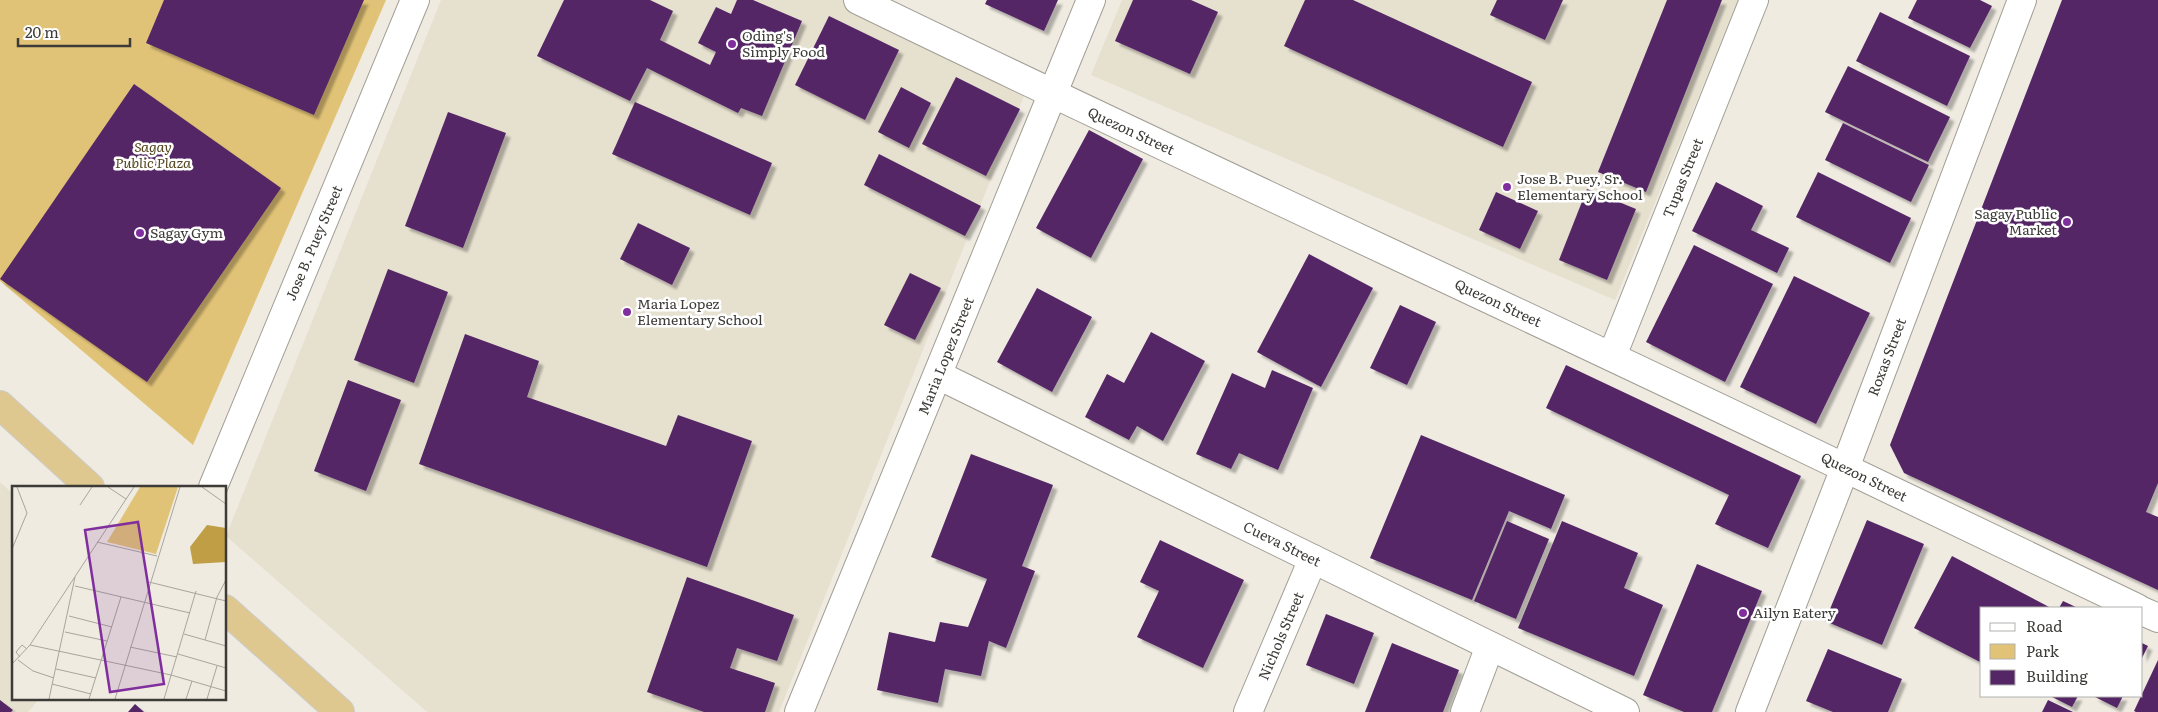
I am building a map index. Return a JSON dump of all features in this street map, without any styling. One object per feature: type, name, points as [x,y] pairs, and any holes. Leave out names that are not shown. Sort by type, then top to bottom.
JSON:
[{"type":"highway","points":[[0,405],[89,486]]},
{"type":"highway","points":[[226,610],[340,712]]},
{"type":"street","name":"Jose B. Puey Street","points":[[213,486],[415,0]]},
{"type":"street","name":"Quezon Street","points":[[858,0],[1052,94],[1612,356],[2135,607]]},
{"type":"street","name":"Maria Lopez Street","points":[[799,712],[1091,0]]},
{"type":"street","name":"Tupas Street","points":[[1612,356],[1754,0]]},
{"type":"street","name":"Roxas Street","points":[[1750,712],[1845,468],[2022,0]]},
{"type":"street","name":"Cueva Street","points":[[938,375],[1625,712]]},
{"type":"street","name":"Nichols Street","points":[[1248,712],[1314,559]]},
{"type":"street","points":[[2143,611],[2158,618]]},
{"type":"street","points":[[1466,712],[1490,646]]},
{"type":"shaded area","name":"Maria Lopez Elementary School","points":[[441,0],[843,0],[1027,88],[779,712],[427,712],[226,536]]},
{"type":"shaded area","name":"Jose B. Puey, Sr. Elementary School","points":[[1122,0],[1738,0],[1615,300],[1091,75]]},
{"type":"shaded area","points":[[0,482],[12,493],[12,700],[38,700],[28,712],[0,712]]},
{"type":"green space","name":"Sagay Public Plaza","points":[[0,0],[386,0],[193,445],[0,281]]},
{"type":"building","points":[[164,0],[364,0],[314,115],[146,43]]},
{"type":"building","points":[[564,0],[650,0],[673,11],[660,40],[710,65],[716,52],[698,43],[716,7],[731,14],[737,0],[753,0],[802,21],[762,116],[741,108],[738,113],[647,68],[630,101],[537,56]]},
{"type":"building","points":[[987,0],[1058,0],[1044,31],[985,4]]},
{"type":"building","points":[[1133,0],[1191,0],[1218,12],[1190,74],[1115,41]]},
{"type":"building","points":[[1305,0],[1353,0],[1532,82],[1503,147],[1284,46]]},
{"type":"building","points":[[1497,0],[1563,0],[1545,40],[1490,15]]},
{"type":"building","points":[[1667,0],[1722,0],[1646,192],[1598,172]]},
{"type":"building","points":[[1917,0],[1980,0],[1992,6],[1970,48],[1908,18]]},
{"type":"building","name":"Sagay Public Market","points":[[2062,0],[2158,0],[2158,483],[2146,512],[2158,517],[2158,590],[1904,473],[1890,445]]},
{"type":"building","points":[[1880,12],[1970,56],[1947,106],[1856,61]]},
{"type":"building","points":[[829,16],[899,50],[865,120],[795,85]]},
{"type":"building","points":[[1848,66],[1950,117],[1928,162],[1825,112]]},
{"type":"building","points":[[956,77],[1020,109],[986,176],[922,144]]},
{"type":"building","name":"Sagay Gym","points":[[134,84],[281,188],[147,382],[0,279]]},
{"type":"building","points":[[901,87],[931,103],[909,148],[878,132]]},
{"type":"building","points":[[635,102],[772,163],[750,215],[612,154]]},
{"type":"building","points":[[448,112],[506,133],[463,248],[405,226]]},
{"type":"building","points":[[1843,123],[1929,165],[1911,202],[1825,160]]},
{"type":"building","points":[[1089,130],[1143,159],[1091,258],[1036,228]]},
{"type":"building","points":[[879,154],[981,206],[965,236],[864,185]]},
{"type":"building","points":[[1818,172],[1911,218],[1890,263],[1796,217]]},
{"type":"building","points":[[1716,182],[1763,206],[1751,230],[1789,248],[1777,273],[1692,231]]},
{"type":"building","points":[[1587,189],[1636,209],[1607,280],[1559,260]]},
{"type":"building","points":[[1496,192],[1538,211],[1520,249],[1479,230]]},
{"type":"building","points":[[638,223],[690,248],[672,285],[620,259]]},
{"type":"building","points":[[1694,245],[1773,284],[1725,382],[1646,342]]},
{"type":"building","points":[[1309,254],[1373,288],[1321,387],[1257,352]]},
{"type":"building","points":[[388,269],[448,292],[414,383],[354,360]]},
{"type":"building","points":[[910,273],[941,288],[915,340],[884,325]]},
{"type":"building","points":[[1794,276],[1870,313],[1816,424],[1740,387]]},
{"type":"building","points":[[1037,288],[1092,317],[1052,392],[997,362]]},
{"type":"building","points":[[1400,305],[1436,322],[1407,385],[1370,368]]},
{"type":"building","points":[[1151,332],[1205,361],[1163,441],[1137,426],[1129,440],[1085,417],[1107,374],[1124,383]]},
{"type":"building","points":[[465,334],[539,361],[527,397],[666,446],[678,415],[752,441],[707,567],[419,464]]},
{"type":"building","points":[[1566,365],[1801,476],[1768,548],[1715,524],[1729,495],[1546,408]]},
{"type":"building","points":[[1272,370],[1313,388],[1278,470],[1239,453],[1231,469],[1196,454],[1232,373],[1265,388]]},
{"type":"building","points":[[348,380],[401,400],[366,491],[314,471]]},
{"type":"building","points":[[1421,435],[1565,495],[1551,529],[1509,511],[1472,600],[1370,558]]},
{"type":"building","points":[[971,454],[1053,485],[1022,566],[1035,571],[1006,648],[989,641],[981,676],[945,669],[938,703],[877,690],[889,632],[935,642],[940,622],[968,627],[987,579],[931,557]]},
{"type":"building","points":[[1867,520],[1924,544],[1882,645],[1825,621]]},
{"type":"building","points":[[1507,521],[1549,539],[1516,619],[1474,601]]},
{"type":"building","points":[[1562,521],[1638,553],[1624,588],[1663,605],[1634,676],[1518,628]]},
{"type":"building","points":[[1160,540],[1244,580],[1203,668],[1137,637],[1159,591],[1140,582]]},
{"type":"building","points":[[1952,556],[2049,607],[1980,607],[1980,662],[1914,628]]},
{"type":"building","points":[[1697,564],[1762,591],[1712,712],[1684,712],[1643,695]]},
{"type":"building","points":[[687,577],[794,615],[777,661],[737,648],[730,668],[775,683],[765,712],[704,712],[647,692]]},
{"type":"building","points":[[2063,601],[2076,607],[2060,607]]},
{"type":"building","points":[[1326,614],[1374,633],[1354,684],[1306,665]]},
{"type":"building","points":[[1392,643],[1459,670],[1443,712],[1365,712]]},
{"type":"building","points":[[2143,644],[2148,646],[2143,656]]},
{"type":"building","points":[[1828,649],[1902,679],[1888,712],[1833,712],[1806,701]]},
{"type":"building","points":[[2158,660],[2158,712],[2134,711],[2141,697],[2143,697],[2143,692]]},
{"type":"building","points":[[2052,697],[2077,697],[2072,707]]},
{"type":"building","points":[[2095,697],[2122,697],[2117,708]]},
{"type":"building","points":[[0,700],[13,710],[11,712],[0,712]]},
{"type":"building","points":[[2048,700],[2073,712],[2042,712]]},
{"type":"building","points":[[135,704],[144,712],[128,712]]},
{"type":"place","name":"Oding's Simply Food","points":[[732,44]]},
{"type":"place","name":"Jose B. Puey, Sr. Elementary School","points":[[1507,187]]},
{"type":"place","name":"Sagay Public Market","points":[[2067,222]]},
{"type":"place","name":"Sagay Gym","points":[[140,233]]},
{"type":"place","name":"Maria Lopez Elementary School","points":[[627,312]]},
{"type":"place","name":"Ailyn Eatery","points":[[1743,613]]}]
